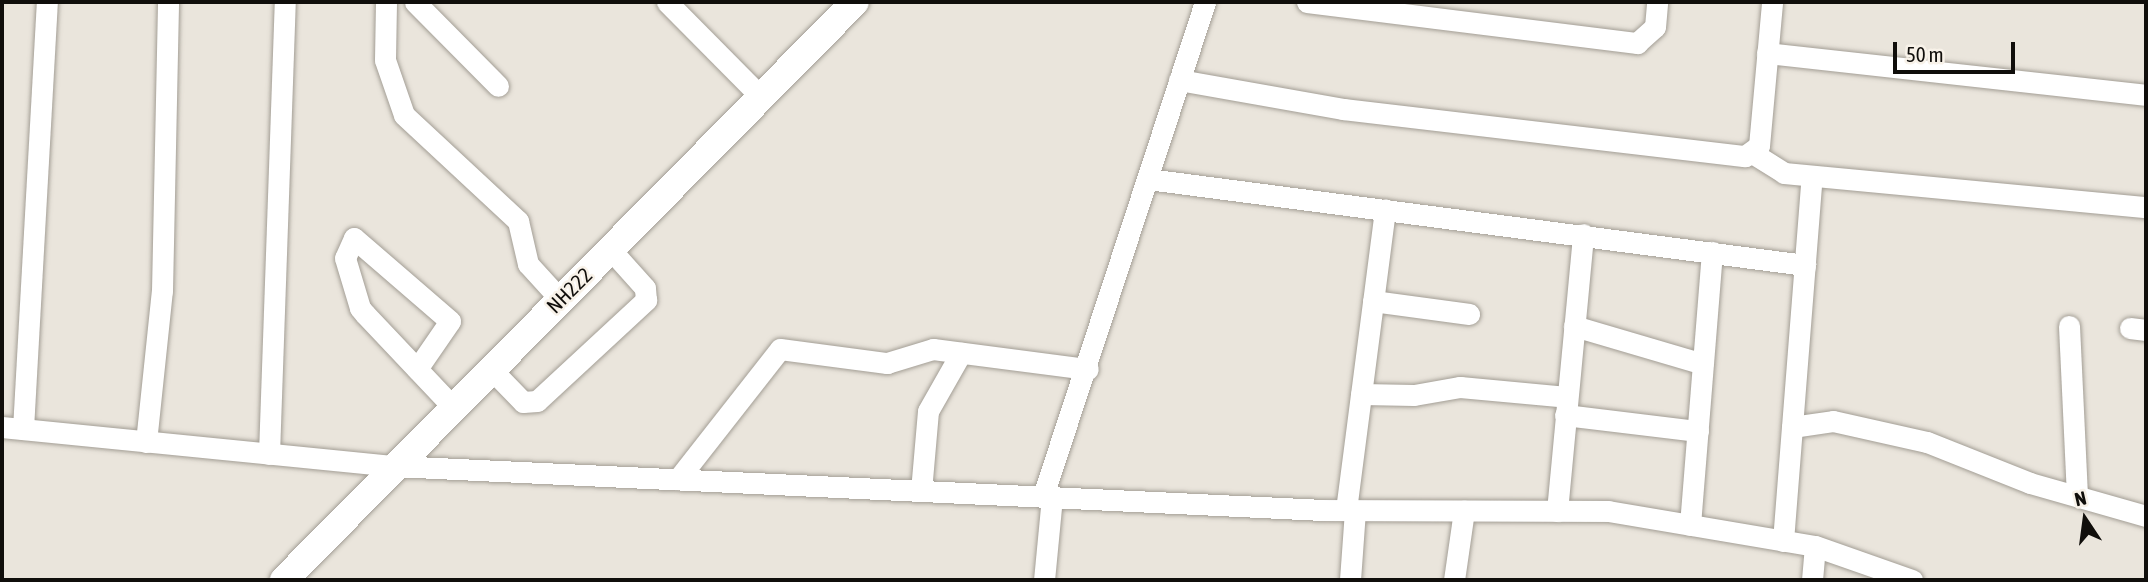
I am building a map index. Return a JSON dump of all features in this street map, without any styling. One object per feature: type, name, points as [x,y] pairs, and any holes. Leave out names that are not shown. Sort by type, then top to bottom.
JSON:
[{"type":"main road","name":"NH222","points":[[296,577],[394,466],[855,2]]},
{"type":"street","points":[[47,2],[12,428],[394,466],[1350,510],[1608,512],[1815,546],[1912,580]]},
{"type":"street","points":[[146,442],[162,291],[168,2]]},
{"type":"street","points":[[269,454],[285,2]]},
{"type":"street","points":[[386,2],[385,60],[404,115],[518,221],[528,264],[560,299]]},
{"type":"street","points":[[415,2],[498,86]]},
{"type":"street","points":[[667,2],[761,97]]},
{"type":"street","points":[[1044,580],[1047,497],[1205,2]]},
{"type":"street","points":[[1307,2],[1637,43],[1655,27],[1657,2]]},
{"type":"street","points":[[1754,154],[1772,2]]},
{"type":"street","points":[[1767,53],[2146,95]]},
{"type":"street","points":[[1179,80],[1343,110],[1754,154],[1773,170],[1812,176],[2146,207]]},
{"type":"street","points":[[1783,541],[1812,176]]},
{"type":"street","points":[[1149,179],[1805,265]]},
{"type":"street","points":[[1350,580],[1350,510],[1361,394],[1385,210]]},
{"type":"street","points":[[1557,511],[1583,234]]},
{"type":"street","points":[[417,369],[450,321],[354,238],[345,258],[360,309],[453,407]]},
{"type":"street","points":[[491,369],[523,402],[537,401],[646,300],[645,288],[610,249]]},
{"type":"street","points":[[1690,525],[1712,252]]},
{"type":"street","points":[[1373,301],[1469,314]]},
{"type":"street","points":[[1574,326],[1703,364]]},
{"type":"street","points":[[2069,326],[2077,496]]},
{"type":"street","points":[[678,479],[780,349],[887,363],[924,350],[1088,369]]},
{"type":"street","points":[[921,491],[928,411],[961,353]]},
{"type":"street","points":[[1361,394],[1414,396],[1460,387],[1698,431]]},
{"type":"street","points":[[1792,427],[1833,421],[1927,442],[2077,496],[2146,516]]},
{"type":"street","points":[[1454,580],[1464,511]]},
{"type":"street","points":[[1812,580],[1815,546]]}]
